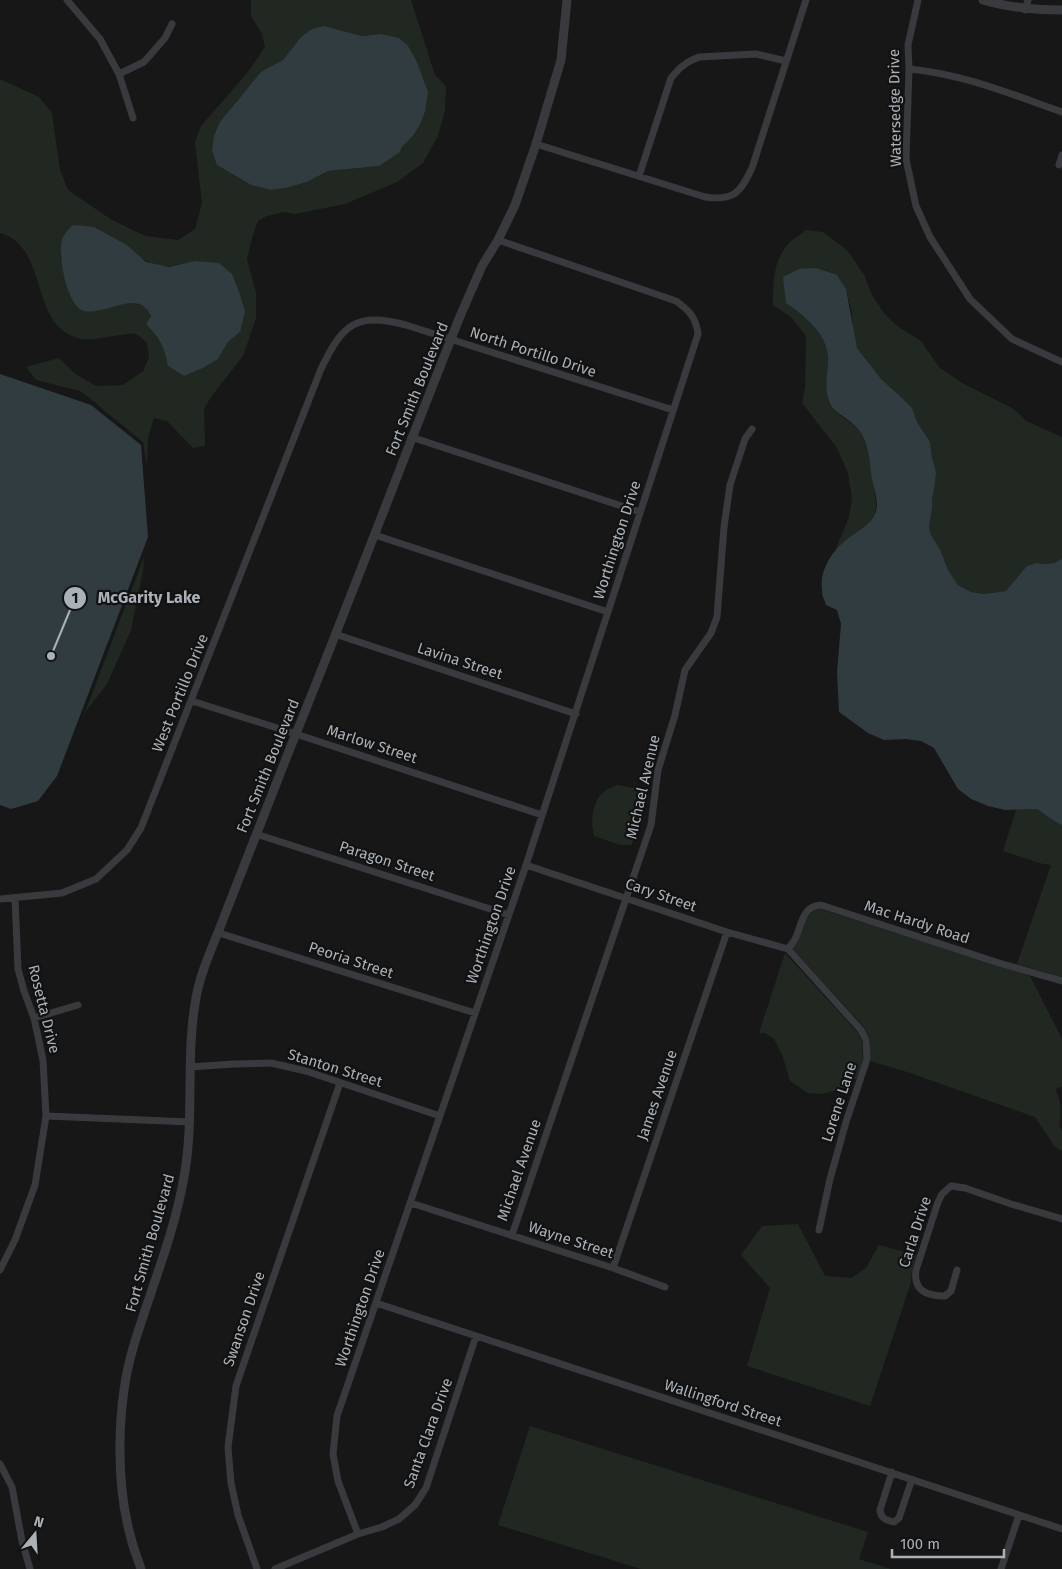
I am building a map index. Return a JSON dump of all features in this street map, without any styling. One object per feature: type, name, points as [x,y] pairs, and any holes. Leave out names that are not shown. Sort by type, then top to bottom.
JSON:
[{"type":"street","points":[[67,0],[100,39],[119,74],[133,118]]},
{"type":"street","name":"Fort Smith Boulevard","points":[[141,1569],[130,1536],[120,1466],[120,1430],[124,1391],[132,1351],[174,1219],[185,1175],[190,1122],[191,1034],[196,996],[206,964],[256,834],[451,340],[482,266],[498,240],[515,205],[536,144],[561,60],[567,0]]},
{"type":"street","points":[[536,144],[705,197],[728,198],[737,193],[752,168],[806,0]]},
{"type":"street","name":"Watersedge Drive","points":[[918,0],[908,45],[906,158],[916,206],[930,237],[970,299],[1012,338],[1062,362]]},
{"type":"street","points":[[983,0],[1025,10],[1062,10]]},
{"type":"street","points":[[1025,10],[1028,0]]},
{"type":"street","points":[[119,74],[144,62],[166,38],[172,24]]},
{"type":"street","points":[[639,176],[671,78],[680,68],[699,57],[756,54],[786,61]]},
{"type":"street","points":[[909,70],[930,71],[967,79],[1062,112]]},
{"type":"street","points":[[1059,165],[1062,155]]},
{"type":"street","name":"Worthington Drive","points":[[358,1534],[338,1481],[333,1454],[337,1416],[526,865],[698,334],[696,323],[688,310],[676,301],[498,240]]},
{"type":"street","name":"North Portillo Drive","points":[[356,323],[370,319],[385,320],[673,410]]},
{"type":"street","name":"West Portillo Drive","points":[[0,899],[62,893],[96,879],[127,850],[141,828],[322,369],[333,346],[343,333],[356,323]]},
{"type":"street","name":"Michael Avenue","points":[[512,1235],[651,826],[658,770],[675,715],[685,670],[711,633],[717,617],[724,527],[730,486],[745,440],[752,429]]},
{"type":"street","points":[[412,438],[640,512]]},
{"type":"street","points":[[375,535],[608,612]]},
{"type":"street","name":"Lavina Street","points":[[334,634],[576,714]]},
{"type":"street","name":"Marlow Street","points":[[192,702],[296,734],[542,815]]},
{"type":"street","name":"Paragon Street","points":[[256,834],[509,915]]},
{"type":"street","name":"Cary Street","points":[[526,865],[727,932],[788,949]]},
{"type":"street","name":"Rosetta Drive","points":[[0,1270],[15,1240],[35,1185],[46,1116],[43,1060],[34,1018],[18,969],[15,898]]},
{"type":"street","name":"Mac Hardy Road","points":[[788,949],[795,940],[808,909],[815,905],[821,905],[1062,982]]},
{"type":"street","name":"James Avenue","points":[[613,1268],[727,932]]},
{"type":"street","name":"Peoria Street","points":[[218,933],[474,1013]]},
{"type":"street","name":"Lorene Lane","points":[[788,949],[861,1030],[866,1040],[867,1048],[867,1058],[835,1160],[818,1230]]},
{"type":"street","points":[[34,1018],[78,1005]]},
{"type":"street","name":"Stanton Street","points":[[190,1067],[271,1063],[306,1071],[440,1116]]},
{"type":"street","name":"Swanson Drive","points":[[257,1569],[238,1515],[231,1484],[228,1447],[236,1386],[340,1083]]},
{"type":"street","points":[[46,1116],[190,1122]]},
{"type":"street","name":"Carla Drive","points":[[957,1270],[951,1291],[946,1296],[928,1295],[918,1287],[915,1280],[916,1270],[938,1202],[942,1194],[951,1186],[965,1188],[1062,1219]]},
{"type":"street","name":"Wayne Street","points":[[411,1203],[613,1268],[665,1287]]},
{"type":"street","name":"Wallingford Street","points":[[376,1303],[1062,1529]]},
{"type":"street","name":"Santa Clara Drive","points":[[274,1569],[358,1534],[382,1527],[399,1519],[415,1505],[426,1488],[476,1336]]},
{"type":"street","points":[[0,1464],[12,1487],[22,1542],[30,1569]]},
{"type":"street","points":[[892,1472],[880,1510],[881,1516],[885,1519],[894,1522],[899,1518],[912,1479]]},
{"type":"street","points":[[1001,1569],[1019,1515]]},
{"type":"shaded area","points":[[251,0],[411,0],[435,75],[446,86],[445,110],[438,136],[423,163],[397,182],[345,204],[295,214],[283,212],[267,216],[258,221],[247,259],[256,293],[256,318],[243,356],[204,409],[205,446],[193,448],[167,421],[154,418],[148,438],[147,466],[143,442],[95,402],[80,391],[36,380],[26,367],[59,358],[74,373],[96,386],[123,385],[143,371],[149,357],[147,343],[135,334],[84,339],[76,338],[61,329],[52,318],[36,276],[23,249],[14,239],[0,233],[0,79],[39,97],[52,113],[60,170],[68,190],[112,220],[145,236],[178,240],[195,229],[202,203],[195,142],[201,126],[248,72],[265,47],[262,34],[251,16]],"holes":[[[324,26],[362,36],[381,34],[425,112],[420,125],[412,137],[379,166],[328,171],[307,182],[286,188],[271,190],[251,185],[217,165],[237,100],[283,60],[301,37]],[[127,245],[144,259],[158,265],[166,266],[195,261],[240,332],[228,342],[218,359],[184,376],[168,366],[161,344],[146,324],[151,316],[148,309],[130,303],[108,308],[70,295],[60,255]]]},
{"type":"shaded area","points":[[324,26],[362,36],[381,34],[399,38],[408,46],[416,60],[428,92],[425,112],[420,125],[412,137],[401,148],[400,152],[379,166],[328,171],[307,182],[286,188],[271,190],[251,185],[217,165],[212,151],[214,136],[220,122],[261,72],[283,60],[301,37],[312,29]]},
{"type":"shaded area","points":[[73,225],[94,227],[127,245],[146,262],[169,267],[195,261],[219,263],[232,274],[245,311],[240,332],[228,342],[218,359],[203,368],[184,376],[168,366],[161,343],[146,324],[151,316],[146,308],[130,303],[92,312],[84,311],[73,300],[64,278],[61,244],[66,232]]},
{"type":"shaded area","points":[[806,230],[823,232],[848,251],[864,275],[872,295],[884,313],[897,326],[921,341],[939,367],[962,383],[1014,409],[1026,421],[1062,437],[1062,559],[1049,564],[1036,563],[1006,591],[984,594],[971,592],[958,585],[948,570],[940,549],[931,535],[929,525],[936,472],[930,442],[917,422],[912,408],[882,380],[857,348],[846,289],[837,275],[786,303],[809,321],[821,336],[828,354],[826,390],[830,405],[861,431],[869,451],[876,497],[876,511],[863,528],[852,535],[835,551],[849,517],[852,499],[848,473],[837,448],[802,403],[805,388],[806,336],[791,317],[773,305],[775,271],[780,256],[790,242]]},
{"type":"shaded area","points":[[816,268],[837,275],[846,289],[857,348],[882,380],[912,408],[917,422],[930,442],[936,472],[929,526],[931,535],[940,549],[948,570],[958,585],[971,592],[984,594],[1006,591],[1027,566],[1036,563],[1054,563],[1062,559],[1062,825],[1037,809],[1005,810],[971,799],[958,789],[934,748],[921,741],[905,739],[884,740],[868,733],[839,712],[837,672],[841,624],[837,610],[826,605],[822,593],[823,574],[835,551],[872,519],[877,503],[866,442],[859,430],[835,410],[828,399],[826,384],[828,353],[825,344],[809,321],[786,303],[783,277],[799,269]]},
{"type":"shaded area","points":[[0,374],[91,405],[141,445],[148,537],[57,776],[38,801],[11,809],[0,805]]},
{"type":"shaded area","points":[[144,557],[131,630],[107,684],[86,711],[79,728]]},
{"type":"shaded area","points":[[617,785],[634,788],[642,803],[643,816],[639,830],[631,845],[620,845],[594,836],[592,817],[595,805],[601,794]]},
{"type":"shaded area","points":[[1037,809],[1062,825],[1062,977],[1017,964],[1051,865],[1003,851],[1016,810]]},
{"type":"shaded area","points":[[820,909],[1030,976],[1062,1039],[1062,1087],[1057,1088],[1056,1091],[1060,1108],[1059,1126],[1062,1131],[1062,1151],[1055,1147],[1035,1117],[870,1061],[870,1039],[864,1027],[793,949],[810,914]]},
{"type":"shaded area","points":[[785,953],[858,1033],[862,1042],[863,1059],[857,1078],[841,1089],[821,1094],[808,1093],[790,1081],[783,1057],[774,1039],[765,1033],[759,1033]]},
{"type":"shaded area","points":[[798,1224],[825,1276],[851,1278],[866,1268],[879,1245],[917,1255],[912,1269],[911,1282],[870,1406],[747,1366],[770,1288],[741,1255],[762,1226]]},
{"type":"shaded area","points":[[530,1426],[868,1532],[859,1559],[891,1569],[641,1569],[498,1525]]},
{"type":"place","name":"McGarity Lake","points":[[51,656]]}]
